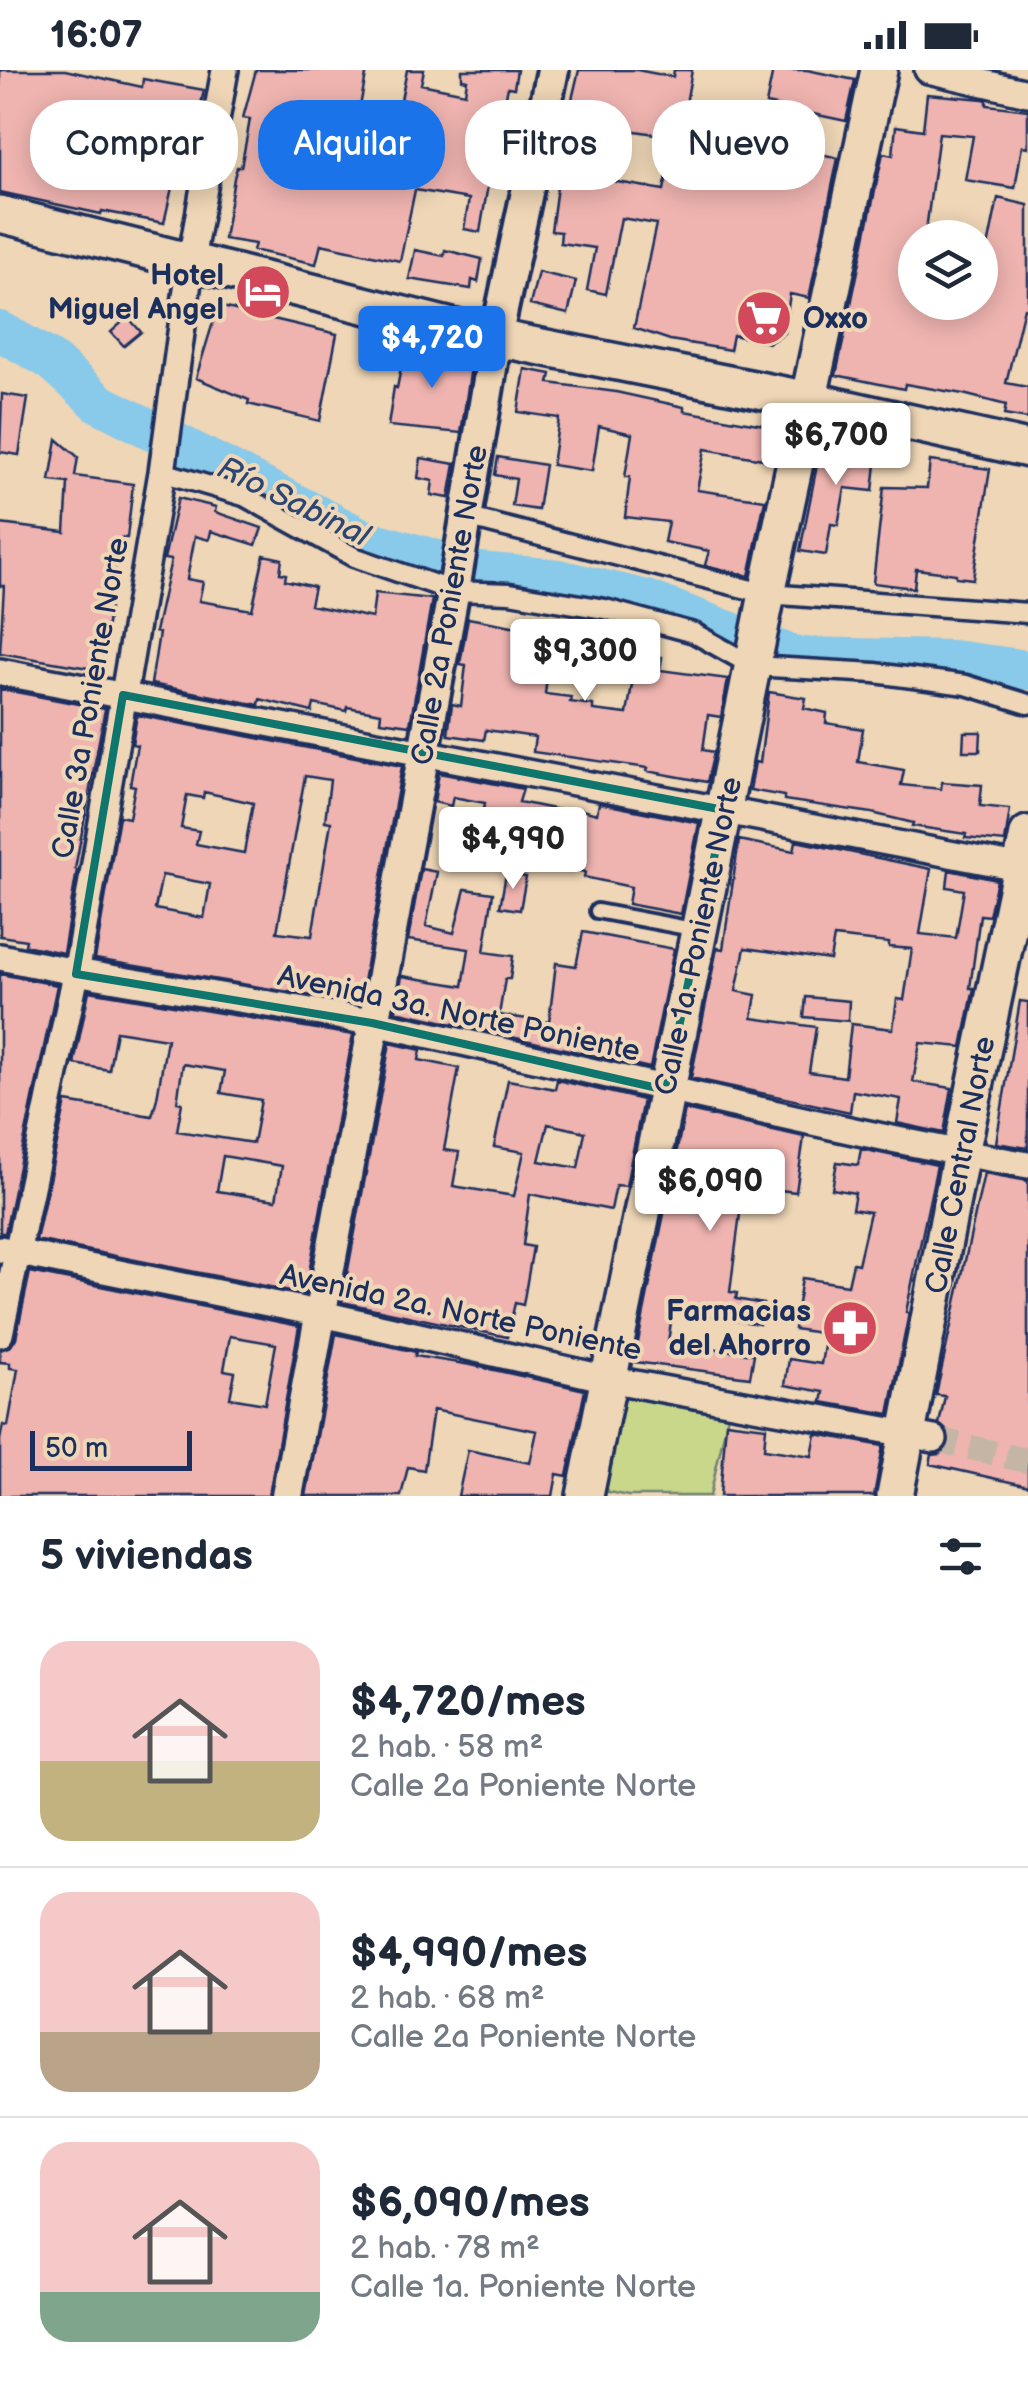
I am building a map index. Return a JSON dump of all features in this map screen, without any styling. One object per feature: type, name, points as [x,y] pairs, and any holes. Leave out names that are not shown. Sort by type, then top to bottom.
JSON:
[{"type":"main road","name":"Calle 1a. Poniente Norte","points":[[584,1496],[766,598],[879,70]]},
{"type":"main road","points":[[0,214],[496,338],[809,400],[1028,449]]},
{"type":"main road","name":"Calle Central Norte","points":[[895,1496],[922,1436],[961,1153],[1026,857]]},
{"type":"street","name":"Calle 3a Poniente Norte","points":[[0,1334],[8,1251],[76,974],[163,466],[190,260],[225,70]]},
{"type":"street","name":"Calle 2a Poniente Norte","points":[[288,1496],[496,338],[553,70]]},
{"type":"street","points":[[928,70],[1028,94]]},
{"type":"street","points":[[163,466],[244,496],[354,557],[454,585],[605,609],[694,634],[753,665],[966,685],[1028,704]]},
{"type":"street","points":[[466,518],[766,598],[1028,613]]},
{"type":"street","points":[[0,672],[724,810],[1026,857]]},
{"type":"street","name":"Avenida 3a. Norte Poniente","points":[[0,957],[76,974],[372,1023],[666,1090],[1028,1165]]},
{"type":"street","name":"Avenida 2a. Norte Poniente","points":[[8,1251],[322,1314],[608,1380],[922,1436]]},
{"type":"lane","points":[[597,911],[700,930]]},
{"type":"highlighted area","points":[[123,695],[724,810],[666,1090],[372,1023],[76,974]]},
{"type":"green space","points":[[616,1391],[728,1415],[710,1496],[628,1496],[594,1489]]},
{"type":"building","points":[[0,70],[65,70],[142,87],[143,79],[204,90],[202,100],[30,100],[30,190],[171,190],[164,223],[0,192]]},
{"type":"building","points":[[256,70],[367,70],[361,100],[258,100],[258,190],[415,190],[400,261],[321,244],[316,264],[253,250],[255,244],[224,239],[232,190],[238,190],[238,167],[250,119],[243,118]]},
{"type":"building","points":[[407,70],[424,70],[421,84],[465,93],[467,80],[462,79],[462,70],[517,70],[514,88],[508,87],[505,100],[465,100],[465,190],[487,190],[480,232],[464,229],[469,199],[415,190],[445,190],[445,100],[401,100]]},
{"type":"building","points":[[579,70],[637,70],[673,77],[674,70],[692,70],[687,100],[652,100],[652,134],[632,131],[632,100],[572,100]]},
{"type":"building","points":[[773,70],[807,70],[855,80],[846,121],[825,117],[825,100],[767,100]]},
{"type":"building","points":[[927,94],[983,99],[987,105],[1028,110],[1028,147],[1022,146],[1015,188],[965,180],[973,136],[939,133],[927,220],[898,220],[898,320],[998,320],[998,220],[994,220],[998,198],[1028,205],[1028,309],[1024,308],[1006,383],[1028,387],[1028,419],[1004,415],[1006,405],[963,394],[905,384],[904,389],[836,375],[883,153],[893,155],[896,126],[923,130]]},
{"type":"building","points":[[825,155],[838,158],[809,298],[790,294],[784,333],[769,343],[733,335],[730,350],[670,340],[634,328],[656,224],[621,218],[606,294],[587,290],[595,248],[560,243],[561,232],[551,231],[557,190],[632,190],[632,185],[652,190],[825,190]]},
{"type":"building","points":[[415,250],[444,256],[445,250],[482,259],[478,282],[472,280],[471,289],[409,279]]},
{"type":"building","points":[[538,272],[576,281],[568,314],[530,305]]},
{"type":"building","points":[[218,306],[337,334],[320,421],[248,404],[249,400],[196,378]]},
{"type":"building","points":[[128,317],[141,332],[124,346],[111,332]]},
{"type":"building","points":[[440,346],[473,354],[461,433],[388,426],[404,353],[416,356],[418,347],[439,352]]},
{"type":"building","points":[[525,369],[551,374],[549,383],[616,392],[684,407],[684,411],[781,428],[774,461],[705,449],[697,490],[765,500],[749,576],[705,565],[709,551],[664,542],[668,522],[625,517],[630,477],[625,477],[632,434],[599,426],[592,471],[552,465],[559,418],[518,412]]},
{"type":"building","points":[[2,394],[28,398],[19,455],[0,452]]},
{"type":"building","points":[[57,439],[78,457],[75,476],[133,484],[127,538],[120,538],[100,670],[0,653],[4,586],[0,586],[0,524],[65,532],[68,483],[50,481]]},
{"type":"building","points":[[822,440],[878,446],[873,491],[845,488],[838,525],[831,524],[826,555],[800,551]]},
{"type":"building","points":[[498,457],[545,465],[538,510],[512,506],[516,479],[495,475]]},
{"type":"building","points":[[421,458],[455,464],[449,498],[431,495],[433,481],[418,478]]},
{"type":"building","points":[[930,461],[990,469],[973,579],[916,569],[914,588],[873,583],[884,487],[927,488]]},
{"type":"building","points":[[178,498],[216,507],[215,512],[262,528],[256,545],[211,531],[209,540],[195,536],[187,579],[203,582],[199,601],[252,610],[264,555],[282,559],[280,573],[286,574],[285,580],[314,587],[310,605],[372,618],[375,593],[432,599],[410,725],[380,721],[381,713],[347,707],[346,711],[314,704],[312,712],[260,699],[259,705],[151,684],[159,633],[155,632],[171,560],[164,559]]},
{"type":"building","points":[[468,618],[567,636],[563,662],[549,660],[545,694],[571,697],[570,702],[593,705],[593,710],[627,714],[634,673],[605,671],[607,650],[662,657],[660,670],[728,679],[721,717],[708,715],[703,750],[714,752],[707,782],[647,771],[648,768],[533,752],[535,737],[486,730],[484,740],[448,735],[452,704],[461,706],[466,665],[460,664]]},
{"type":"building","points":[[0,689],[105,709],[63,953],[0,936]]},
{"type":"building","points":[[769,692],[806,698],[804,708],[827,713],[826,723],[863,729],[858,762],[904,770],[901,785],[941,789],[942,782],[982,785],[980,806],[1010,809],[1005,842],[965,838],[966,834],[912,826],[913,823],[872,813],[784,800],[784,796],[750,790],[755,762],[760,763]]},
{"type":"building","points":[[137,715],[402,766],[359,1004],[95,959],[119,816],[129,818],[135,786],[130,785],[137,745],[132,744]],"holes":[[[305,776],[330,780],[325,821],[331,822],[312,936],[277,932]],[[204,792],[253,803],[244,853],[196,844],[199,831],[181,828],[187,795],[203,798]],[[162,875],[210,884],[204,918],[155,909]]]},
{"type":"building","points":[[964,732],[981,732],[980,751],[963,751]]},
{"type":"building","points":[[439,773],[523,789],[519,802],[573,813],[574,808],[597,814],[599,803],[699,823],[681,914],[628,904],[631,887],[528,860],[532,839],[480,826],[485,803],[453,797],[451,806],[434,802]]},
{"type":"building","points":[[739,840],[794,851],[796,841],[931,869],[920,934],[956,938],[964,890],[947,887],[949,870],[997,880],[989,916],[980,915],[970,988],[974,988],[962,1047],[920,1043],[913,1082],[952,1088],[944,1133],[897,1123],[901,1099],[853,1091],[850,1112],[691,1078],[717,948],[723,949]],"holes":[[[834,937],[889,943],[889,947],[912,949],[904,1000],[897,999],[893,1029],[851,1024],[845,1077],[809,1072],[816,1027],[752,1018],[756,995],[736,991],[745,948],[830,960]]]},
{"type":"building","points":[[421,869],[437,872],[426,926],[454,933],[465,889],[493,893],[484,952],[513,956],[499,1015],[549,1022],[556,963],[576,966],[583,932],[674,949],[650,1068],[396,1011],[402,976],[463,986],[469,949],[408,940]]},
{"type":"building","points":[[506,874],[526,877],[520,910],[500,907]]},
{"type":"building","points":[[0,974],[57,985],[5,1233],[0,1233]]},
{"type":"building","points":[[89,991],[353,1035],[305,1294],[36,1240],[66,1102],[152,1116],[167,1039],[116,1031],[109,1070],[74,1064]],"holes":[[[183,1064],[225,1071],[221,1093],[261,1100],[253,1143],[177,1131]],[[223,1156],[282,1166],[276,1200],[217,1191]]]},
{"type":"building","points":[[806,997],[849,1001],[848,1021],[804,1017]]},
{"type":"building","points":[[1020,1001],[1028,1002],[1028,1148],[996,1143]]},
{"type":"building","points":[[390,1043],[421,1050],[419,1060],[459,1068],[444,1150],[459,1152],[453,1186],[514,1196],[524,1152],[494,1147],[508,1080],[555,1089],[557,1080],[643,1100],[626,1186],[616,1185],[611,1210],[530,1194],[523,1245],[533,1247],[523,1305],[515,1303],[507,1337],[342,1302]],"holes":[[[548,1124],[585,1132],[578,1168],[539,1161]]]},
{"type":"building","points":[[685,1110],[804,1137],[796,1192],[755,1187],[755,1191],[743,1190],[730,1292],[737,1293],[736,1299],[763,1304],[759,1324],[673,1309],[668,1342],[754,1354],[750,1377],[634,1362]]},
{"type":"building","points":[[861,1149],[937,1165],[889,1414],[822,1402],[824,1392],[785,1385],[789,1359],[821,1364],[826,1334],[794,1329],[802,1278],[848,1285],[853,1263],[858,1264],[870,1212],[852,1209],[855,1193],[832,1189],[837,1162],[858,1165]]},
{"type":"building","points":[[984,1173],[1028,1181],[1028,1486],[930,1464],[932,1455],[940,1454],[950,1443],[949,1433],[939,1424],[945,1396],[936,1395]]},
{"type":"building","points":[[30,1272],[299,1326],[269,1496],[0,1496],[0,1440],[3,1425],[8,1426],[18,1369],[0,1362],[0,1350],[11,1346]],"holes":[[[230,1336],[276,1344],[265,1404],[230,1398],[235,1372],[224,1370]]]},
{"type":"building","points":[[336,1334],[416,1352],[415,1356],[585,1390],[567,1476],[557,1474],[553,1496],[458,1496],[468,1450],[530,1463],[537,1431],[433,1410],[424,1470],[408,1467],[401,1496],[306,1496]]},
{"type":"building","points":[[726,1422],[766,1427],[764,1449],[812,1456],[816,1434],[883,1446],[874,1496],[720,1496]]},
{"type":"waterway","name":"Río Sabinal","points":[[0,331],[51,360],[99,403],[364,539],[479,572],[558,579],[647,600],[797,657],[953,660],[1028,670]]},
{"type":"tunnel","points":[[934,1439],[1028,1461]]},
{"type":"place","name":"Hotel Miguel Angel","points":[[263,292]]},
{"type":"place","name":"Oxxo","points":[[764,318]]},
{"type":"place","name":"Farmacias del Ahorro","points":[[850,1328]]}]
